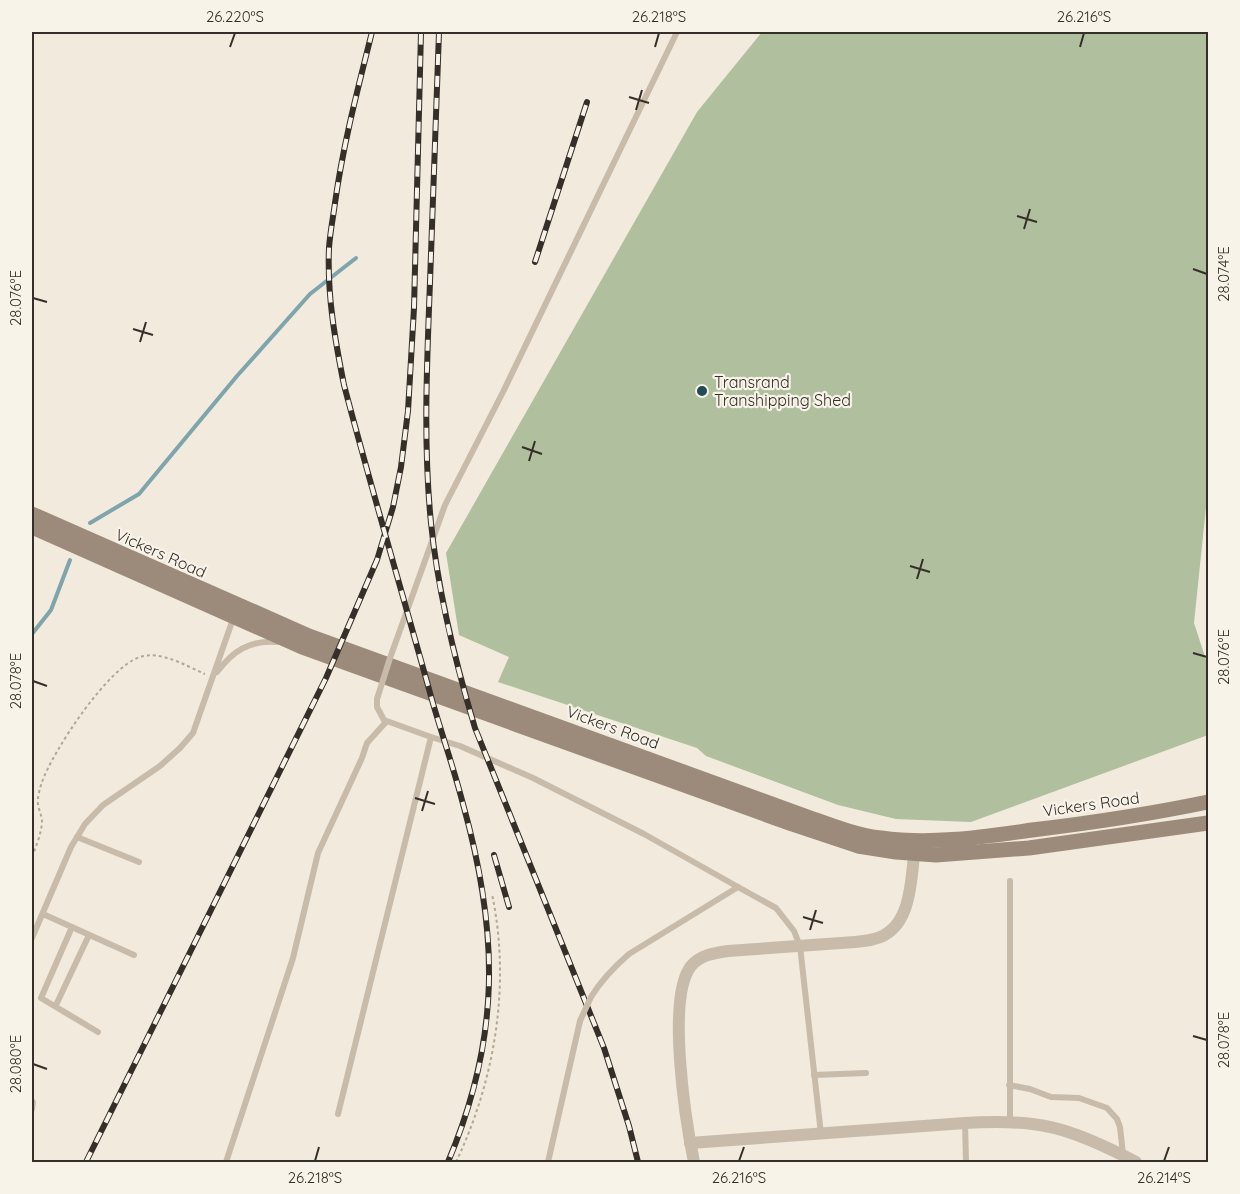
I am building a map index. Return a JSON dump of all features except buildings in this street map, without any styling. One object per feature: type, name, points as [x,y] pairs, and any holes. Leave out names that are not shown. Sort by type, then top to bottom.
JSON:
[{"type":"main road","name":"Vickers Road","points":[[32,514],[290,642],[802,828],[858,846],[982,853],[1208,824]]},
{"type":"main road","name":"Vickers Road","points":[[32,527],[232,613],[309,636],[802,815],[915,848],[960,839],[1138,816],[1209,802]]},
{"type":"street","points":[[694,1162],[682,1086],[679,1007],[683,981],[689,968],[697,960],[709,954],[728,951],[875,939],[893,928],[905,909],[915,848]]},
{"type":"street","points":[[690,1143],[965,1123],[1036,1123],[1057,1127],[1088,1138],[1136,1162]]},
{"type":"lane","points":[[677,32],[503,392],[445,505],[376,699],[380,716],[386,722],[460,746],[533,778],[644,834],[776,908],[794,931],[800,946],[821,1135]]},
{"type":"lane","points":[[32,938],[85,824],[102,805],[160,766],[193,733],[232,613]]},
{"type":"lane","points":[[213,677],[226,660],[238,650],[270,641],[290,642]]},
{"type":"lane","points":[[226,1162],[293,958],[318,853],[367,743],[386,722]]},
{"type":"lane","points":[[338,1113],[431,737]]},
{"type":"lane","points":[[77,837],[139,862]]},
{"type":"lane","points":[[1010,881],[1010,1122]]},
{"type":"lane","points":[[548,1162],[580,1021],[600,982],[629,954],[738,887]]},
{"type":"lane","points":[[43,914],[135,956]]},
{"type":"lane","points":[[72,927],[41,998],[98,1032]]},
{"type":"lane","points":[[56,1005],[89,935]]},
{"type":"lane","points":[[814,1076],[866,1073]]},
{"type":"lane","points":[[1009,1085],[1052,1097],[1079,1098],[1107,1108],[1120,1127],[1123,1156]]},
{"type":"lane","points":[[32,1101],[32,1109]]},
{"type":"lane","points":[[965,1123],[966,1162]]},
{"type":"path","points":[[32,857],[42,819],[37,802],[42,781],[56,753],[105,683],[121,667],[140,657],[159,655],[213,677]]},
{"type":"path","points":[[456,1162],[478,1106],[494,1040],[501,988],[501,947],[492,894]]},
{"type":"green space","points":[[762,32],[1208,32],[1208,488],[1194,623],[1208,666],[1208,735],[971,822],[896,819],[838,805],[706,756],[697,748],[498,682],[509,657],[459,635],[446,553],[697,112]]},
{"type":"waterway","points":[[90,523],[139,494],[237,376],[310,294],[356,258]]},
{"type":"waterway","points":[[32,634],[51,610],[70,560]]},
{"type":"railway","points":[[372,32],[338,181],[329,242],[330,300],[344,385],[459,791],[475,851],[483,897],[488,941],[489,984],[486,1028],[478,1071],[448,1162]]},
{"type":"railway","points":[[86,1162],[326,678],[377,560],[393,507],[408,411],[414,308],[421,32]]},
{"type":"railway","points":[[439,32],[426,402],[431,523],[438,575],[454,652],[475,728],[604,1048],[638,1162]]},
{"type":"railway","points":[[535,262],[587,102]]},
{"type":"railway","points":[[494,855],[509,907]]},
{"type":"place","name":"Transrand Transhipping Shed","points":[[702,391]]}]
